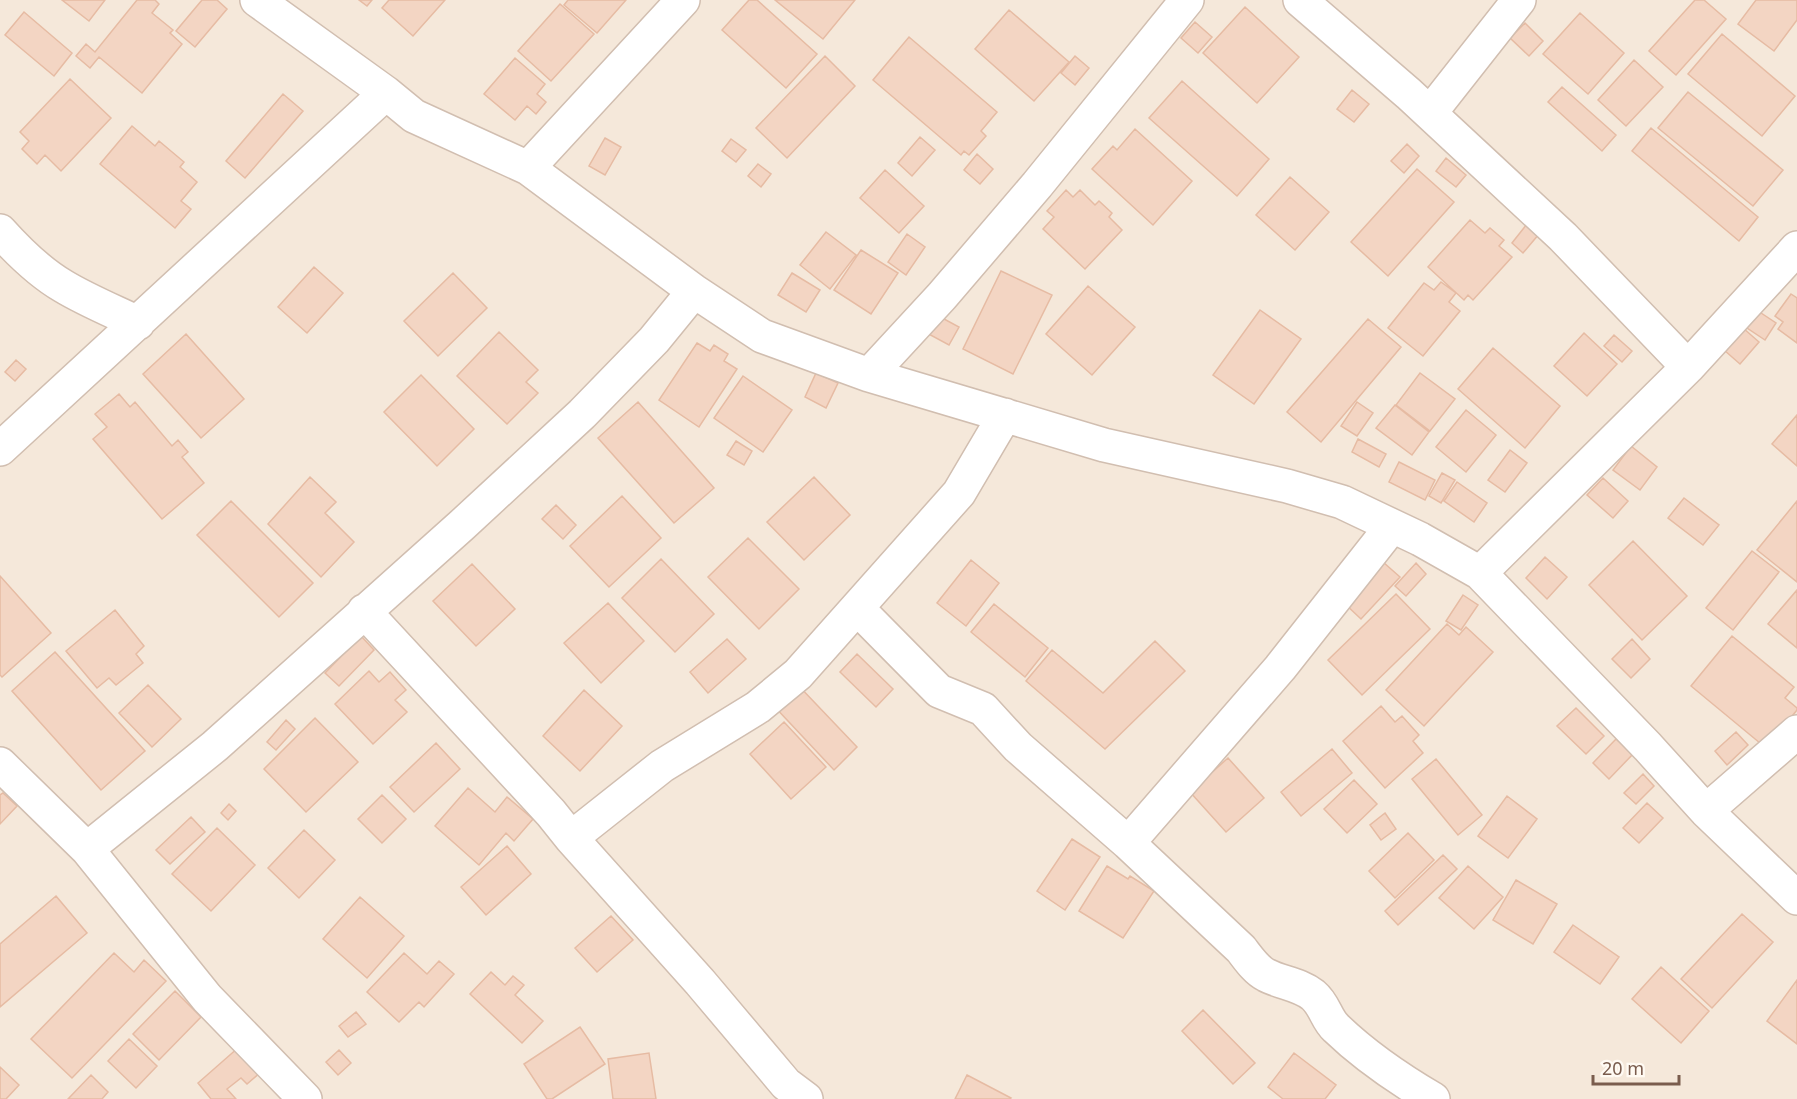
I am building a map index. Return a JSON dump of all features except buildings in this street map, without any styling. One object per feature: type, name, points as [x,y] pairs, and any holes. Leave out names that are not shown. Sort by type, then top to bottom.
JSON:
[{"type":"street","points":[[257,0],[386,93],[414,116],[528,168],[694,291],[762,336],[869,375],[1104,445],[1287,486],[1342,502],[1420,539],[1480,573],[1648,747],[1706,811],[1797,898]]},
{"type":"street","points":[[528,168],[683,0]]},
{"type":"street","points":[[869,375],[942,296],[1030,194],[1187,0]]},
{"type":"street","points":[[1300,0],[1430,113],[1563,237],[1688,367]]},
{"type":"street","points":[[1430,113],[1519,0]]},
{"type":"street","points":[[0,449],[386,93]]},
{"type":"street","points":[[0,231],[43,273],[63,287],[138,323]]},
{"type":"street","points":[[1480,573],[1688,367],[1797,248]]},
{"type":"street","points":[[87,849],[214,746],[462,525],[582,414],[654,340],[694,291]]},
{"type":"street","points":[[571,838],[662,766],[758,707],[798,674],[959,493],[1005,415]]},
{"type":"street","points":[[1128,843],[1280,668],[1392,526]]},
{"type":"street","points":[[857,608],[939,691],[983,709],[1018,747],[1128,843],[1241,949],[1257,968],[1266,975],[1289,982],[1310,993],[1321,1002],[1334,1026],[1397,1077],[1433,1099]]},
{"type":"street","points":[[364,611],[551,813],[693,974],[786,1084],[806,1099]]},
{"type":"street","points":[[1706,811],[1797,732]]},
{"type":"street","points":[[0,764],[87,849],[207,998],[305,1099]]},
{"type":"shaded area","points":[[0,0],[1797,0],[1797,1099],[0,1099]]}]
